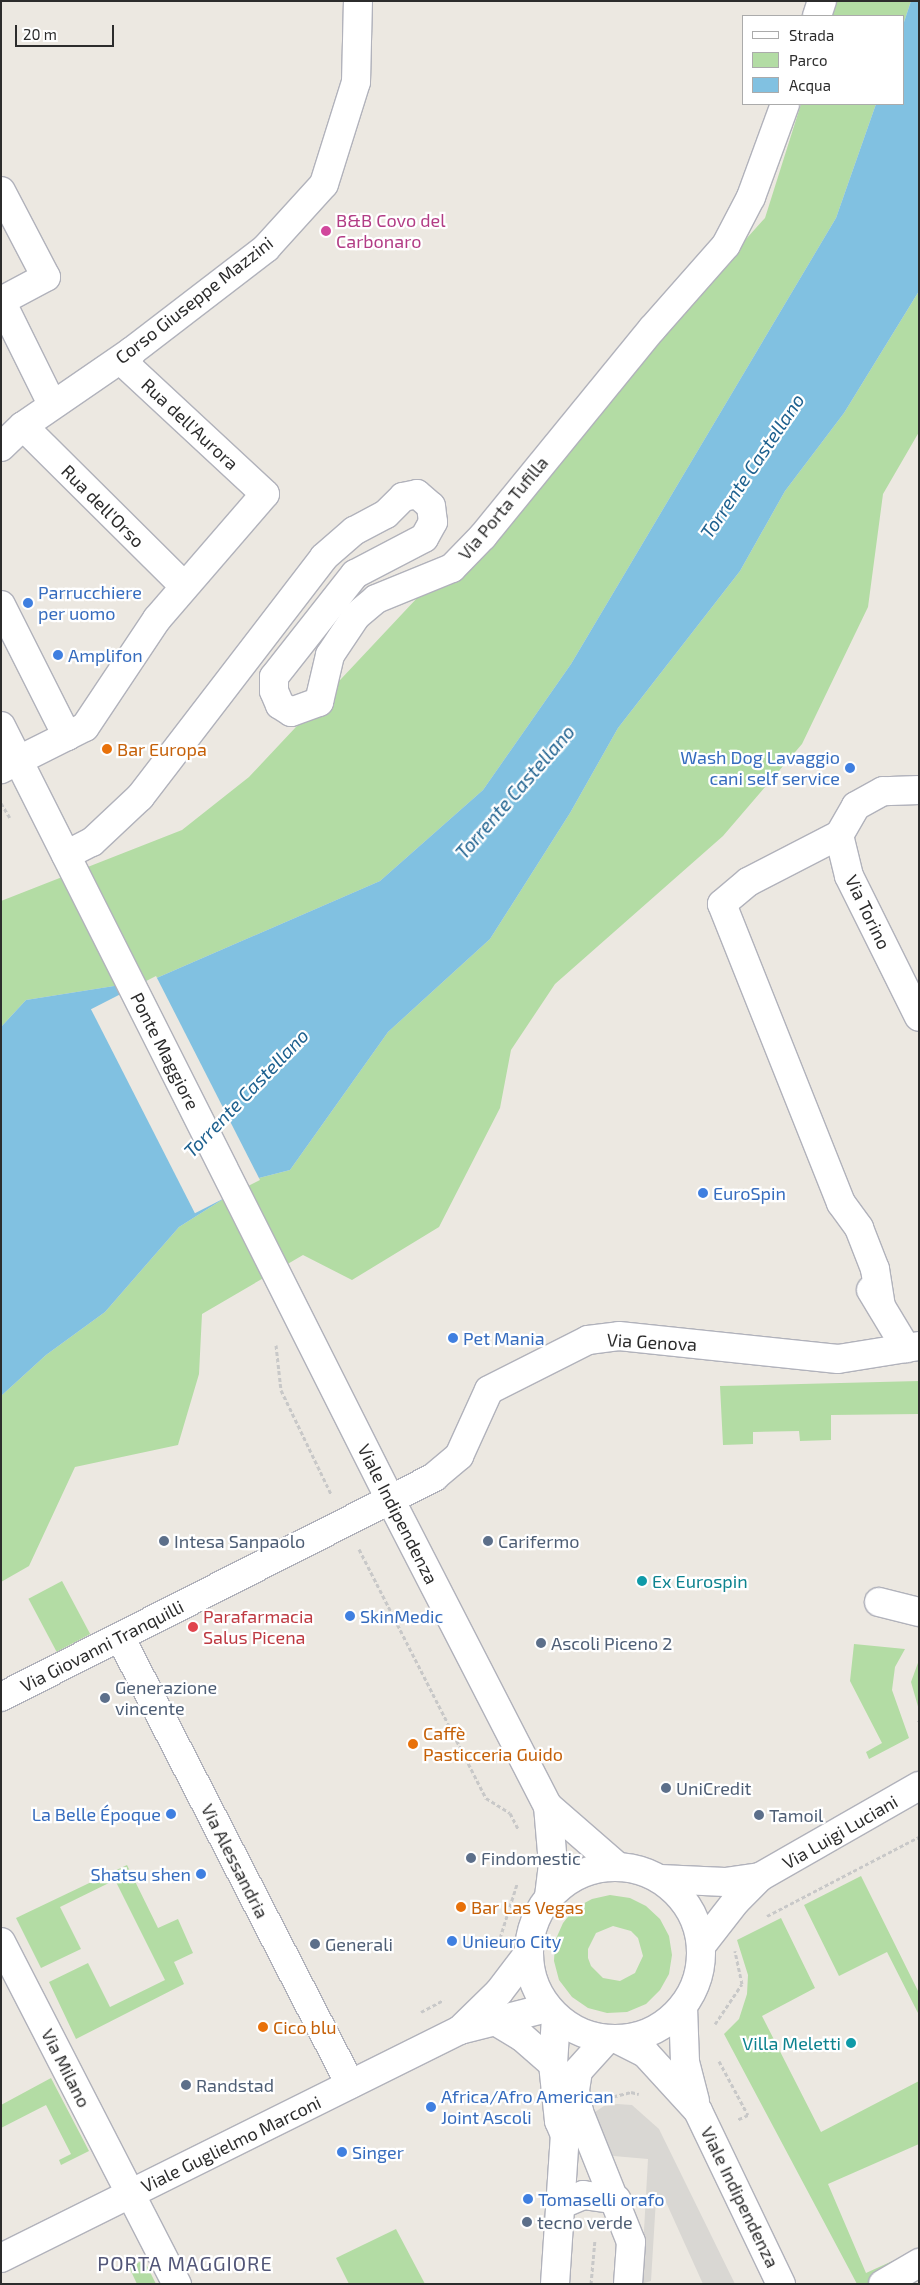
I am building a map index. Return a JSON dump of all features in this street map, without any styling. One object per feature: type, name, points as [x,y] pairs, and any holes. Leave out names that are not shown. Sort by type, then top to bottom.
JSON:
[{"type":"street","name":"Corso Giuseppe Mazzini","points":[[1,447],[23,426],[52,404],[132,350],[266,248],[324,184],[356,82],[358,1]]},
{"type":"street","points":[[817,15],[822,1]]},
{"type":"street","name":"Via Porta Tufilla","points":[[66,855],[92,842],[140,797],[324,557],[354,531],[386,514],[403,497],[417,494],[431,506],[433,522],[424,538],[355,574],[274,677],[274,691],[280,705],[291,712],[319,702],[330,655],[356,616],[384,596],[452,568],[483,536],[646,336],[726,245],[751,197],[785,105]]},
{"type":"street","points":[[1,191],[46,277],[1,301],[52,404]]},
{"type":"street","name":"Rua dell'Aurora","points":[[132,350],[126,365],[265,494],[184,586]]},
{"type":"street","name":"Rua dell'Orso","points":[[23,426],[184,586]]},
{"type":"street","points":[[10,765],[85,727],[157,619],[184,586]]},
{"type":"street","points":[[1,605],[67,736]]},
{"type":"street","name":"Ponte Maggiore","points":[[1,726],[10,765],[66,855],[292,1301]]},
{"type":"street","points":[[912,1347],[860,1274],[844,1234],[841,1203],[722,904],[748,882],[839,835],[856,806],[882,791],[919,790]]},
{"type":"street","name":"Via Torino","points":[[839,835],[849,876],[919,1016]]},
{"type":"street","name":"Viale Indipendenza","points":[[292,1301],[391,1501],[548,1806],[553,1856],[548,1896]]},
{"type":"street","name":"Via Genova","points":[[391,1501],[434,1476],[459,1456],[489,1390],[588,1340],[619,1336],[838,1359],[912,1347]]},
{"type":"street","name":"Via Giovanni Tranquilli","points":[[1,1697],[391,1501]]},
{"type":"street","points":[[879,1602],[919,1612]]},
{"type":"street","name":"Via Alessandria","points":[[120,1638],[350,2084]]},
{"type":"street","name":"Via Luigi Luciani","points":[[701,1946],[736,1900],[760,1877],[919,1786]]},
{"type":"street","name":"Viale Indipendenza","points":[[548,1806],[617,1866]]},
{"type":"street","name":"Viale Indipendenza","points":[[613,2040],[644,2036],[665,2024],[683,2007],[694,1988],[701,1946],[695,1920],[681,1897],[660,1879],[639,1870],[617,1866],[592,1869],[568,1879],[548,1896],[537,1914],[528,1954],[537,1991],[552,2012],[579,2033],[613,2040],[646,2054],[704,2122]]},
{"type":"street","name":"Via Luigi Luciani","points":[[660,1879],[725,1882],[760,1877]]},
{"type":"street","name":"Via Milano","points":[[1,1942],[132,2193],[177,2284]]},
{"type":"street","name":"Viale Guglielmo Marconi","points":[[460,2030],[498,1992],[528,1954]]},
{"type":"street","name":"Viale Indipendenza","points":[[683,2007],[684,2062],[704,2122],[781,2284]]},
{"type":"street","points":[[552,2012],[553,2064],[559,2121],[565,2135],[562,2204],[555,2284]]},
{"type":"street","name":"Viale Guglielmo Marconi","points":[[1,2258],[460,2030],[552,2012]]},
{"type":"street","points":[[496,2022],[522,2037],[553,2064]]},
{"type":"street","points":[[613,2040],[578,2071],[575,2091],[579,2112],[617,2200],[631,2242],[628,2284]]},
{"type":"street","points":[[562,2204],[583,2195],[617,2200]]},
{"type":"street","points":[[883,2284],[919,2263]]},
{"type":"path","points":[[276,1338],[281,1390],[332,1496]]},
{"type":"path","points":[[359,1549],[486,1798],[510,1813],[521,1835]]},
{"type":"path","points":[[758,1921],[919,1837]]},
{"type":"path","points":[[499,1942],[520,1878]]},
{"type":"path","points":[[711,2030],[742,1984],[734,1942]]},
{"type":"path","points":[[704,2122],[748,2115],[715,2055]]},
{"type":"path","points":[[579,2112],[614,2094],[631,2092],[648,2097]]},
{"type":"green space","points":[[833,1],[911,1],[905,19],[905,15],[829,15]]},
{"type":"green space","points":[[801,105],[876,105],[836,218],[571,664],[483,790],[380,881],[152,980],[26,1000],[1,1027],[1,901],[182,830],[249,777],[557,449],[765,218]]},
{"type":"green space","points":[[919,291],[919,432],[883,494],[868,607],[802,744],[723,836],[555,984],[511,1050],[500,1108],[439,1227],[352,1280],[303,1255],[202,1314],[199,1374],[178,1445],[75,1467],[29,1566],[1,1582],[1,1396],[46,1355],[105,1312],[179,1227],[255,1179],[290,1170],[388,1032],[490,939],[570,813],[618,728],[740,571],[785,491],[844,413]]},
{"type":"green space","points":[[919,1381],[919,1414],[831,1415],[831,1440],[800,1441],[799,1431],[753,1432],[753,1444],[723,1445],[720,1386]]},
{"type":"green space","points":[[62,1581],[90,1634],[57,1652],[28,1599]]},
{"type":"green space","points":[[854,1644],[905,1649],[895,1667],[892,1690],[909,1738],[869,1759],[866,1752],[882,1743],[850,1681]]},
{"type":"green space","points":[[919,1660],[919,1710],[911,1682]]},
{"type":"green space","points":[[127,1865],[158,1928],[178,1919],[193,1953],[174,1962],[184,1984],[76,2039],[49,1982],[88,1963],[110,2007],[165,1980],[115,1880],[60,1907],[81,1949],[41,1968],[16,1918]]},
{"type":"green space","points":[[861,1876],[919,1993],[919,2015],[887,1952],[839,1976],[804,1905]]},
{"type":"green space","points":[[610,1895],[630,1898],[646,1906],[660,1919],[669,1936],[672,1955],[669,1974],[660,1990],[646,2004],[627,2012],[607,2013],[588,2008],[572,1997],[559,1980],[554,1961],[555,1941],[563,1923],[575,1908],[592,1899]],"holes":[[[613,1926],[631,1931],[638,1938],[643,1956],[635,1973],[620,1981],[603,1978],[591,1966],[588,1958],[588,1949],[596,1933]]]},
{"type":"green space","points":[[781,1918],[815,1988],[762,2016],[821,2132],[919,2081],[919,2144],[828,2184],[866,2273],[910,2253],[912,2259],[869,2284],[857,2284],[724,2034],[739,2019],[747,1994],[748,1975],[737,1940]]},
{"type":"green space","points":[[51,2078],[89,2151],[61,2165],[59,2160],[71,2154],[46,2105],[1,2128],[1,2105]]},
{"type":"green space","points":[[396,2229],[425,2284],[349,2284],[336,2258]]},
{"type":"green space","points":[[144,2260],[156,2284],[137,2284],[129,2267]]},
{"type":"shaded area","points":[[617,2104],[632,2105],[659,2129],[735,2284],[703,2284],[665,2200],[656,2199],[651,2281],[641,2284],[648,2159],[602,2155],[591,2124],[595,2112],[604,2106]]},
{"type":"water","name":"Torrente Castellano","points":[[911,1],[919,1],[919,291],[844,413],[785,491],[740,571],[618,728],[570,813],[490,939],[388,1032],[290,1170],[255,1179],[179,1227],[105,1312],[46,1355],[1,1396],[1,1027],[26,1000],[152,980],[380,881],[483,790],[571,664],[836,218],[876,105],[905,105],[905,19]]},
{"type":"pier","points":[[156,976],[260,1180],[195,1213],[91,1009]]},
{"type":"place","name":"B&B Covo del Carbonaro","points":[[326,231]]},
{"type":"place","name":"Parrucchiere per uomo","points":[[28,603]]},
{"type":"place","name":"Amplifon","points":[[58,655]]},
{"type":"place","name":"Bar Europa","points":[[107,749]]},
{"type":"place","name":"Wash Dog Lavaggio cani self service","points":[[850,768]]},
{"type":"place","name":"EuroSpin","points":[[703,1193]]},
{"type":"place","name":"Pet Mania","points":[[453,1338]]},
{"type":"place","name":"Intesa Sanpaolo","points":[[164,1541]]},
{"type":"place","name":"Carifermo","points":[[488,1541]]},
{"type":"place","name":"Ex Eurospin","points":[[642,1581]]},
{"type":"place","name":"SkinMedic","points":[[350,1616]]},
{"type":"place","name":"Parafarmacia Salus Picena","points":[[193,1627]]},
{"type":"place","name":"Ascoli Piceno 2","points":[[541,1643]]},
{"type":"place","name":"Generazione vincente","points":[[105,1698]]},
{"type":"place","name":"Caffè Pasticceria Guido","points":[[413,1744]]},
{"type":"place","name":"UniCredit","points":[[666,1788]]},
{"type":"place","name":"La Belle Époque","points":[[171,1814]]},
{"type":"place","name":"Tamoil","points":[[759,1815]]},
{"type":"place","name":"Findomestic","points":[[471,1858]]},
{"type":"place","name":"Shatsu shen","points":[[201,1874]]},
{"type":"place","name":"Bar Las Vegas","points":[[461,1907]]},
{"type":"place","name":"Unieuro City","points":[[452,1941]]},
{"type":"place","name":"Generali","points":[[315,1944]]},
{"type":"place","name":"Cico blu","points":[[263,2027]]},
{"type":"place","name":"Villa Meletti","points":[[851,2043]]},
{"type":"place","name":"Randstad","points":[[186,2085]]},
{"type":"place","name":"Africa/Afro American Joint Ascoli","points":[[431,2107]]},
{"type":"place","name":"Singer","points":[[342,2152]]},
{"type":"place","name":"Tomaselli orafo","points":[[528,2199]]},
{"type":"place","name":"tecno verde","points":[[527,2222]]},
{"type":"district","name":"PORTA MAGGIORE","points":[[185,2263]]}]
